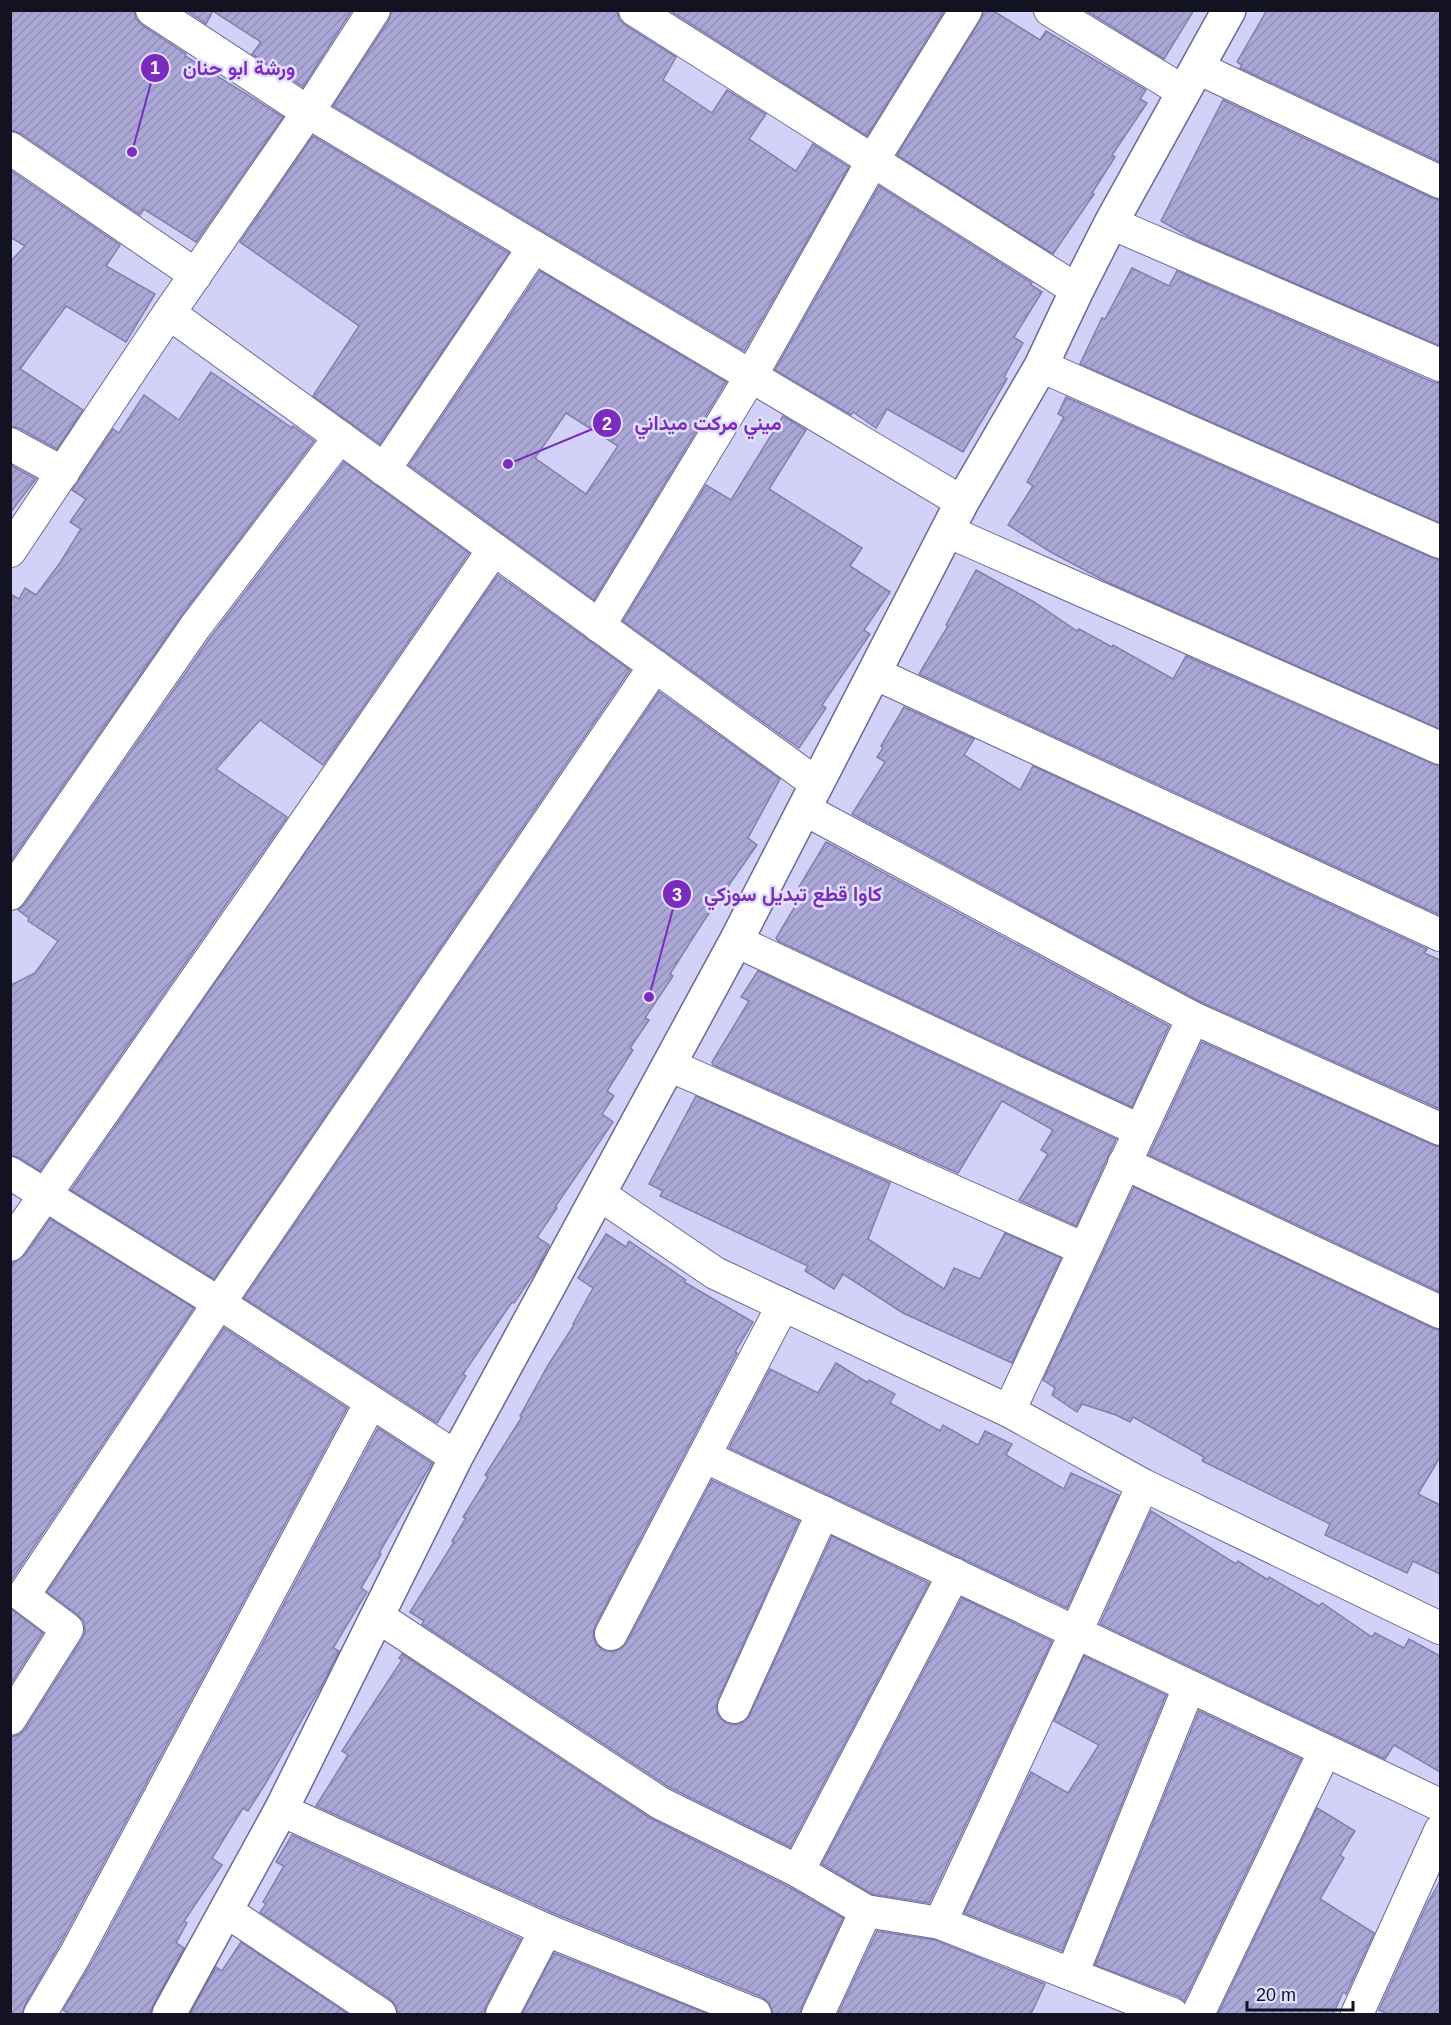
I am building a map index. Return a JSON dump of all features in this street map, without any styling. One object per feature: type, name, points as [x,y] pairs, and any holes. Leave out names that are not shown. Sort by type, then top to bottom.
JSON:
[{"type":"street","points":[[152,10],[308,112],[962,502]]},
{"type":"street","points":[[10,551],[308,112],[374,10]]},
{"type":"street","points":[[635,10],[1077,290]]},
{"type":"street","points":[[599,626],[751,376],[873,160],[966,10]]},
{"type":"street","points":[[1050,10],[1191,80],[1440,182]]},
{"type":"street","points":[[169,2014],[281,1810],[456,1457],[736,940],[962,502],[1041,366],[1111,223],[1229,10]]},
{"type":"street","points":[[10,148],[196,274]]},
{"type":"street","points":[[1111,223],[1440,365]]},
{"type":"street","points":[[384,470],[534,247]]},
{"type":"street","points":[[170,313],[655,666],[810,797],[1193,1018],[1440,1129]]},
{"type":"street","points":[[1041,366],[1440,542]]},
{"type":"street","points":[[10,894],[195,627],[339,437]]},
{"type":"street","points":[[10,444],[63,473]]},
{"type":"street","points":[[947,531],[1440,748]]},
{"type":"street","points":[[10,1245],[494,549]]},
{"type":"street","points":[[10,1719],[67,1629],[22,1596],[219,1303],[655,666]]},
{"type":"street","points":[[874,673],[1440,935]]},
{"type":"street","points":[[736,940],[1139,1130]]},
{"type":"street","points":[[1009,1412],[1193,1018]]},
{"type":"street","points":[[669,1065],[1084,1249]]},
{"type":"street","points":[[1124,1162],[1440,1312]]},
{"type":"street","points":[[10,1173],[219,1303],[456,1457]]},
{"type":"street","points":[[598,1194],[715,1273],[1009,1412],[1143,1485],[1440,1628]]},
{"type":"street","points":[[611,1634],[783,1305]]},
{"type":"street","points":[[40,2014],[75,1955],[371,1402]]},
{"type":"street","points":[[704,1456],[1440,1805]]},
{"type":"street","points":[[940,1923],[1143,1485]]},
{"type":"street","points":[[734,1707],[823,1512]]},
{"type":"street","points":[[798,1871],[954,1574]]},
{"type":"street","points":[[377,1616],[660,1803],[798,1871],[866,1911],[940,1923],[1072,1974],[1124,2006],[1172,2014]]},
{"type":"street","points":[[1072,1974],[1189,1687]]},
{"type":"street","points":[[1198,2014],[1325,1751]]},
{"type":"street","points":[[281,1810],[546,1930],[754,2014]]},
{"type":"street","points":[[1357,2014],[1440,1832]]},
{"type":"street","points":[[226,1911],[380,2014]]},
{"type":"street","points":[[818,2014],[866,1911]]},
{"type":"street","points":[[502,2014],[546,1930]]},
{"type":"building","points":[[10,10],[134,10],[136,19],[142,25],[186,54],[185,56],[283,117],[196,242],[144,209],[140,215],[20,133],[10,130]]},
{"type":"building","points":[[186,10],[352,10],[303,87],[252,54],[261,42],[213,11],[206,24]]},
{"type":"building","points":[[392,10],[617,10],[619,19],[625,25],[676,57],[663,80],[712,113],[727,90],[766,114],[749,139],[796,171],[813,144],[849,167],[744,351],[333,106],[389,20]]},
{"type":"building","points":[[669,10],[945,10],[867,136]]},
{"type":"building","points":[[984,10],[992,10],[1040,40],[1046,31],[1146,90],[1140,99],[1147,103],[1112,155],[1115,157],[1092,193],[1094,194],[1053,254],[897,155],[981,19]]},
{"type":"building","points":[[1085,10],[1194,10],[1164,59]]},
{"type":"building","points":[[1267,10],[1440,10],[1440,162],[1240,68],[1242,65],[1237,62]]},
{"type":"building","points":[[1223,100],[1440,200],[1440,346],[1193,239],[1161,221]]},
{"type":"building","points":[[313,136],[509,253],[380,444],[313,396],[359,326],[240,242]]},
{"type":"building","points":[[10,170],[120,245],[106,266],[155,294],[126,342],[66,306],[20,369],[83,410],[57,449],[19,428],[10,426],[10,262],[25,246],[10,237]]},
{"type":"building","points":[[879,186],[1032,283],[1031,285],[1042,292],[1014,337],[1023,343],[1004,377],[1007,379],[963,452],[887,409],[876,428],[853,412],[851,415],[775,370]]},
{"type":"building","points":[[1132,268],[1169,286],[1177,271],[1433,382],[1440,383],[1440,523],[1080,364],[1102,318],[1105,319]]},
{"type":"building","points":[[540,271],[726,382],[594,600],[409,465]],"holes":[[[566,413],[618,446],[586,494],[535,458]]]},
{"type":"building","points":[[211,372],[314,441],[181,616],[10,862],[10,594],[19,599],[25,588],[36,595],[60,563],[81,529],[70,522],[86,499],[72,490],[113,429],[119,433],[144,395],[179,420]]},
{"type":"building","points":[[1066,397],[1440,560],[1440,729],[1107,582],[1049,551],[1008,525],[1033,486],[1027,482],[1064,417],[1058,414]]},
{"type":"building","points":[[783,416],[806,430],[769,489],[862,548],[850,566],[890,592],[864,630],[870,634],[822,705],[826,708],[799,748],[623,621],[706,485],[731,500]]},
{"type":"building","points":[[344,462],[469,553],[323,765],[260,720],[216,769],[287,817],[40,1171],[20,1158],[10,1155],[11,985],[35,973],[58,941],[28,921],[29,918],[18,910],[25,904],[210,638]]},
{"type":"building","points":[[10,465],[36,479],[10,513]]},
{"type":"building","points":[[976,570],[1034,602],[1077,631],[1079,629],[1112,647],[1113,645],[1173,679],[1186,656],[1440,766],[1440,915],[919,674],[948,626],[946,625]]},
{"type":"building","points":[[498,575],[630,670],[214,1279],[71,1190]]},
{"type":"building","points":[[659,692],[780,779],[748,838],[757,845],[670,974],[673,976],[645,1018],[649,1020],[630,1048],[633,1050],[607,1091],[614,1096],[602,1114],[613,1122],[537,1237],[549,1245],[537,1269],[463,1374],[466,1376],[437,1423],[244,1298]]},
{"type":"building","points":[[904,707],[974,739],[964,755],[1020,790],[1033,766],[1427,949],[1424,953],[1440,960],[1440,1109],[1201,1002],[852,814],[885,762],[877,757]]},
{"type":"building","points":[[826,842],[1169,1026],[1132,1107],[778,941],[776,938],[805,890],[799,887]]},
{"type":"building","points":[[758,971],[1116,1139],[1076,1226],[1019,1200],[1048,1154],[1041,1150],[1053,1130],[1002,1101],[958,1173],[713,1065],[712,1062],[749,1001],[741,997]]},
{"type":"building","points":[[1202,1042],[1440,1147],[1440,1292],[1149,1155]]},
{"type":"building","points":[[696,1096],[890,1183],[868,1239],[944,1289],[954,1268],[980,1279],[1005,1233],[1061,1258],[1012,1363],[903,1313],[843,1274],[834,1289],[805,1271],[808,1266],[660,1196],[663,1191],[649,1184]]},
{"type":"building","points":[[1134,1187],[1440,1330],[1440,1457],[1418,1494],[1440,1505],[1440,1574],[1413,1561],[1407,1573],[1325,1535],[1330,1524],[1202,1461],[1204,1457],[1133,1417],[1130,1422],[1082,1404],[1077,1412],[1052,1395],[1055,1388],[1043,1380]]},
{"type":"building","points":[[50,1219],[194,1308],[10,1582],[10,1267],[25,1255]]},
{"type":"building","points":[[606,1234],[626,1247],[629,1241],[686,1280],[684,1282],[753,1322],[735,1352],[737,1353],[595,1626],[593,1635],[596,1644],[603,1650],[612,1652],[621,1649],[627,1642],[712,1480],[799,1521],[718,1700],[716,1709],[719,1717],[726,1723],[736,1725],[745,1721],[750,1714],[832,1536],[929,1583],[790,1847],[669,1787],[422,1624],[424,1621],[410,1612],[454,1542],[452,1541],[466,1518],[463,1517],[488,1477],[485,1475],[522,1417],[520,1416],[547,1367],[574,1325],[593,1288],[578,1278]]},
{"type":"building","points":[[224,1328],[347,1408],[22,2014],[10,2014],[10,1737],[19,1735],[25,1729],[85,1631],[84,1622],[78,1615],[47,1592]]},
{"type":"building","points":[[836,1363],[868,1383],[869,1380],[895,1394],[890,1403],[940,1431],[943,1425],[978,1445],[985,1431],[1012,1444],[1006,1455],[1064,1489],[1071,1473],[1119,1495],[1067,1608],[729,1448],[770,1369],[818,1393]]},
{"type":"building","points":[[378,1428],[432,1463],[361,1588],[367,1592],[333,1648],[339,1651],[322,1685],[248,1811],[243,1808],[212,1858],[222,1865],[184,1921],[187,1923],[176,1943],[184,1948],[150,2014],[70,2014],[63,2010],[91,1964]]},
{"type":"building","points":[[1151,1511],[1236,1564],[1238,1561],[1268,1580],[1269,1577],[1319,1606],[1322,1603],[1372,1637],[1375,1633],[1404,1648],[1409,1639],[1440,1656],[1440,1772],[1394,1745],[1385,1759],[1100,1624]]},
{"type":"building","points":[[962,1598],[1052,1641],[929,1903],[872,1894],[822,1864]]},
{"type":"building","points":[[10,1608],[43,1633],[10,1685]]},
{"type":"building","points":[[402,1654],[650,1818],[789,1887],[843,1918],[800,2014],[773,2014],[769,2003],[762,1997],[553,1913],[316,1806],[348,1755],[342,1751],[402,1660],[399,1658]]},
{"type":"building","points":[[1084,1656],[1166,1695],[1062,1951],[964,1913],[1031,1772],[1068,1793],[1099,1745],[1054,1721]]},
{"type":"building","points":[[1199,1711],[1301,1759],[1184,2001],[1179,1997],[1095,1965]]},
{"type":"building","points":[[1317,1808],[1355,1831],[1340,1855],[1344,1858],[1320,1899],[1374,1933],[1346,1994],[1343,1992],[1333,2014],[1218,2014]]},
{"type":"building","points":[[292,1835],[521,1939],[484,2014],[398,2014],[396,2006],[390,1999],[260,1912],[266,1904],[263,1902],[284,1866],[276,1862]]},
{"type":"building","points":[[1440,1881],[1440,2014],[1388,2014],[1379,2010],[1426,1906]]},
{"type":"building","points":[[877,1931],[935,1940],[1045,1984],[1031,2014],[838,2014]]},
{"type":"building","points":[[241,1942],[348,2014],[190,2014],[216,1967],[222,1971]]},
{"type":"building","points":[[554,1953],[708,2014],[522,2014]]},
{"type":"place","name":"ورشة ابو حنان","points":[[132,152]]},
{"type":"place","name":"ميني مركت ميداني","points":[[508,464]]},
{"type":"place","name":"كاوا قطع تبديل سوزكي","points":[[649,997]]}]
